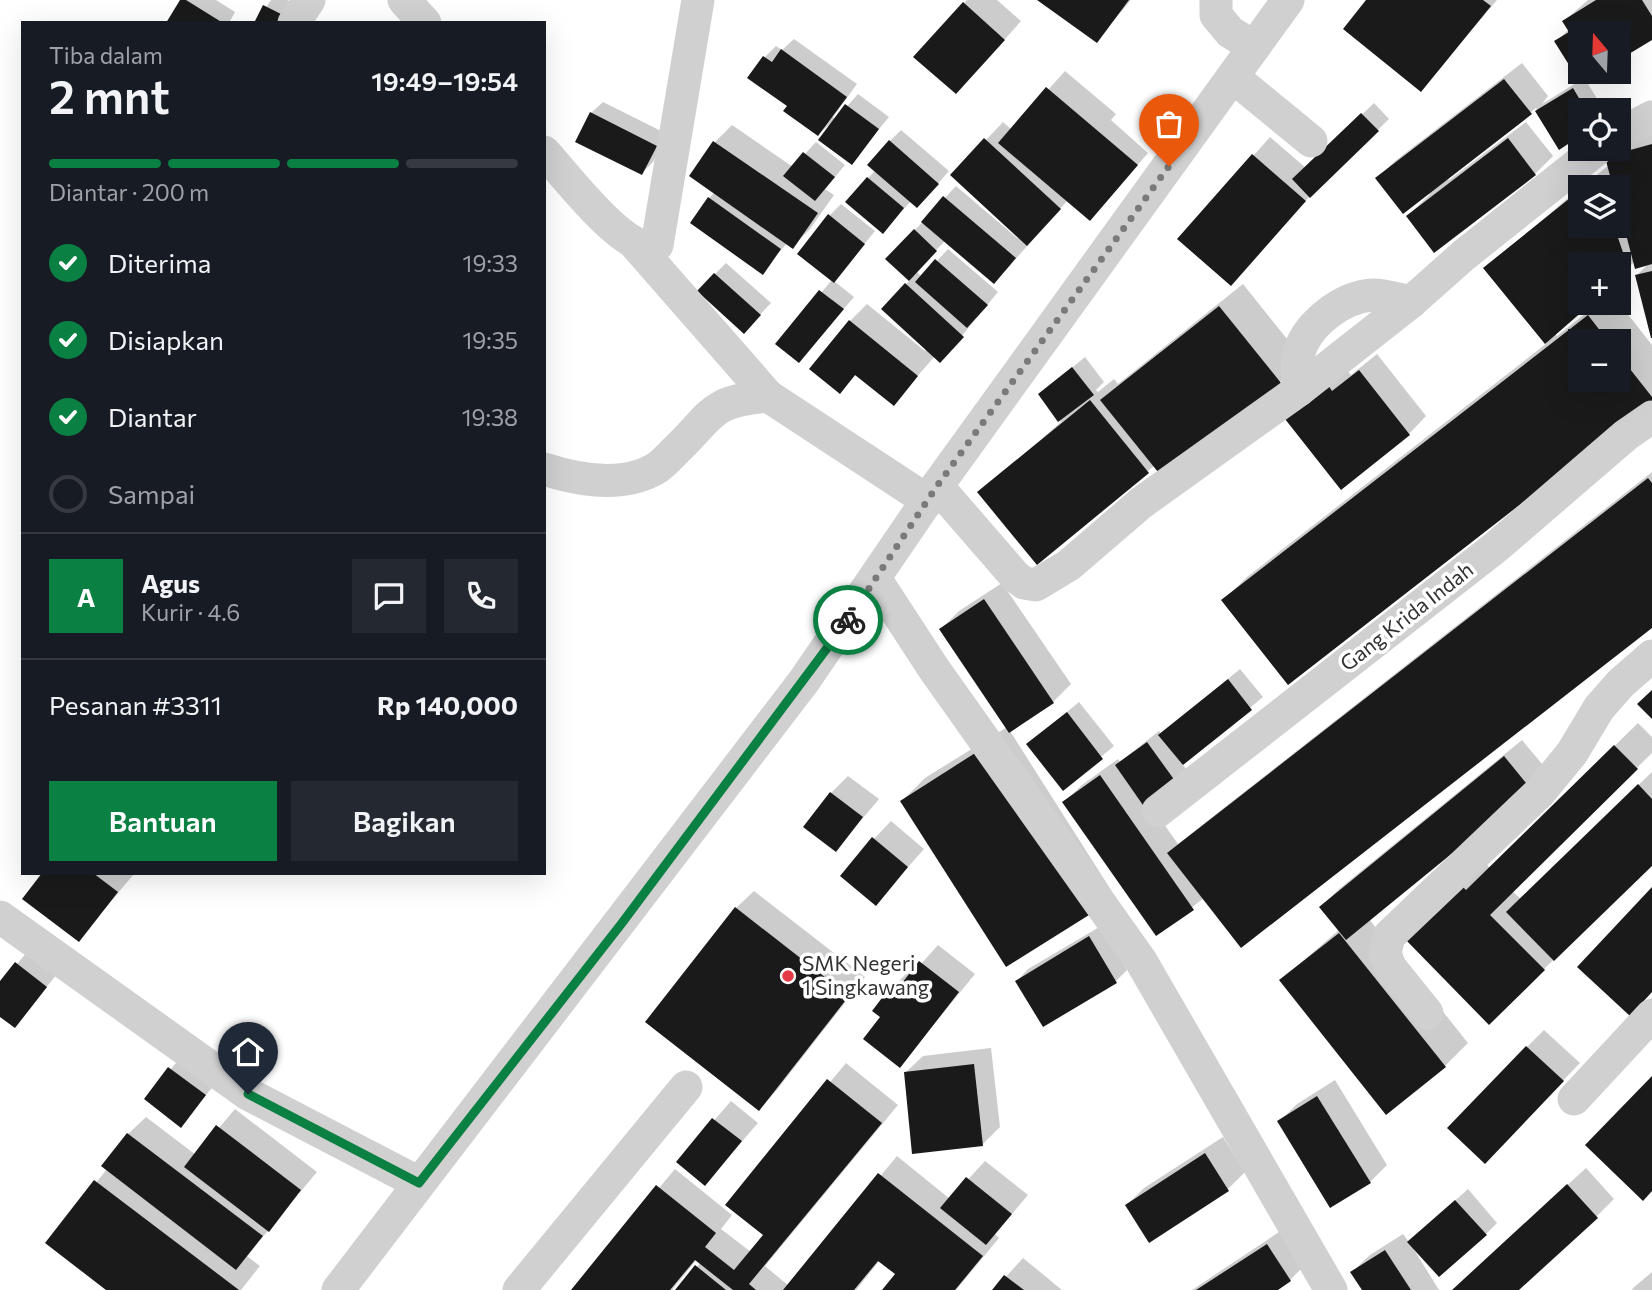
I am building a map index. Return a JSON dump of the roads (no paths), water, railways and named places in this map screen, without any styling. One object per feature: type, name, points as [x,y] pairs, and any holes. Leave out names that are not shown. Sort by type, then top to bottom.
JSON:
[{"type":"street","points":[[295,21],[309,0]]},
{"type":"street","points":[[404,0],[423,21]]},
{"type":"street","points":[[635,244],[650,248],[657,245],[660,238],[698,0]]},
{"type":"street","points":[[1216,0],[1216,15],[1230,32],[1254,47]]},
{"type":"street","points":[[338,1290],[630,912],[804,681],[876,580],[932,494],[1288,0]]},
{"type":"street","points":[[1233,76],[1311,141]]},
{"type":"street","points":[[1631,128],[1652,117]]},
{"type":"street","points":[[546,154],[604,218],[635,244],[768,396],[932,494],[1015,576],[1024,583],[1036,584],[1069,565],[1141,503],[1299,390],[1582,161]]},
{"type":"street","points":[[546,470],[566,476],[619,481],[656,469],[708,414],[737,398],[768,396]]},
{"type":"street","name":"Gang Krida Indah","points":[[1158,811],[1466,571],[1626,435],[1652,417]]},
{"type":"street","points":[[876,580],[934,668],[1141,961],[1331,1290]]},
{"type":"street","points":[[1427,1013],[1390,967],[1384,953],[1389,936],[1540,792],[1572,753],[1599,708],[1652,656]]},
{"type":"street","points":[[0,917],[248,1094],[419,1183]]},
{"type":"street","points":[[1574,1098],[1652,1015]]},
{"type":"street","points":[[519,1290],[686,1087]]},
{"type":"place","name":"SMK Negeri 1 Singkawang","points":[[788,976]]}]
